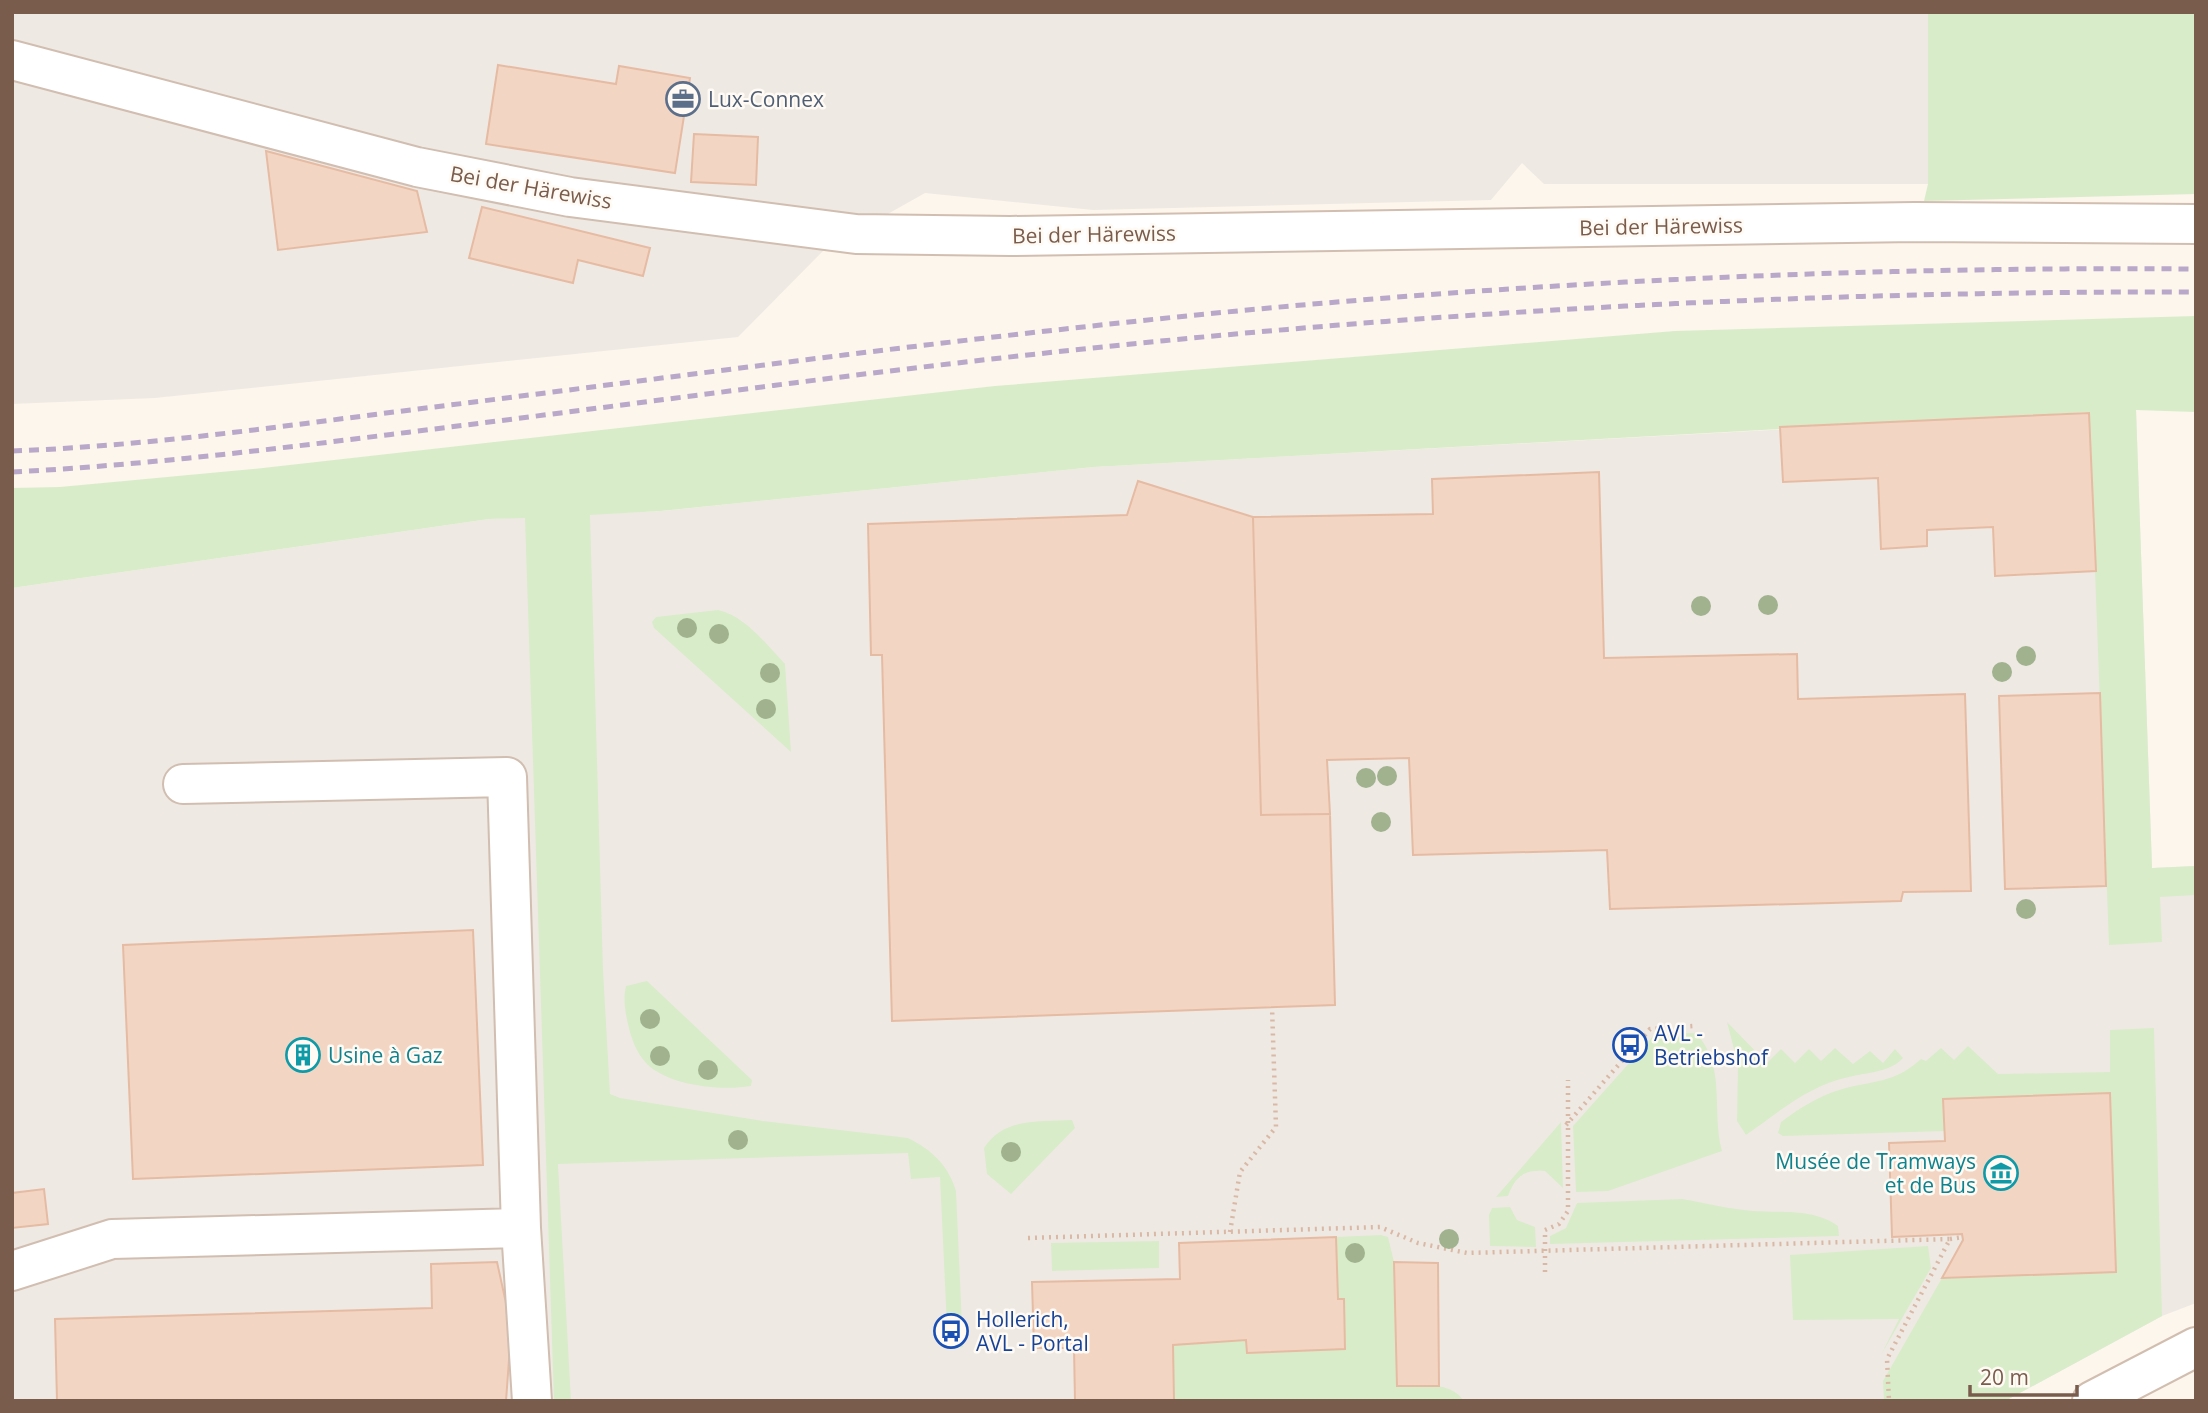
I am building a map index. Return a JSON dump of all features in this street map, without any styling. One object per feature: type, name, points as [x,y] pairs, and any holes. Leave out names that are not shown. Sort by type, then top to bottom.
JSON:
[{"type":"street","name":"Bei der Härewiss","points":[[12,60],[417,167],[570,197],[856,234],[1010,236],[1915,222],[2196,224]]},
{"type":"street","points":[[183,784],[507,777],[521,1227],[532,1401]]},
{"type":"street","points":[[12,1271],[112,1239],[521,1227]]},
{"type":"street","points":[[2092,1401],[2196,1347]]},
{"type":"path","points":[[1230,1232],[1240,1172],[1276,1127],[1272,1007]]},
{"type":"path","points":[[1566,1126],[1650,1029],[1694,1026]]},
{"type":"path","points":[[1545,1272],[1545,1230],[1559,1224],[1569,1211],[1566,1126],[1568,1080]]},
{"type":"path","points":[[1028,1238],[1380,1227],[1418,1243],[1468,1253],[1962,1237]]},
{"type":"path","points":[[1889,1401],[1887,1359],[1950,1239]]},
{"type":"shaded area","points":[[25,12],[1928,12],[1928,184],[1544,184],[1522,163],[1491,200],[1093,210],[925,193],[824,250],[738,337],[155,398],[12,404],[12,15]]},
{"type":"shaded area","points":[[2136,410],[2152,868],[2196,866],[2196,1303],[2162,1316],[2005,1401],[12,1401],[12,588],[489,519],[662,511],[1094,467]]},
{"type":"green space","points":[[1928,12],[2196,12],[2196,194],[1924,201],[1928,184]]},
{"type":"green space","points":[[2196,316],[2196,412],[2136,410],[2152,868],[2196,866],[2196,895],[2160,897],[2162,942],[2109,945],[2089,412],[1094,467],[661,511],[590,515],[603,970],[610,1094],[620,1098],[763,1121],[908,1138],[925,1148],[944,1166],[956,1191],[963,1347],[948,1348],[940,1177],[911,1179],[908,1153],[558,1164],[571,1401],[554,1401],[525,518],[489,519],[12,588],[12,488],[60,487],[253,469],[995,386],[1675,331]]},
{"type":"green space","points":[[718,610],[746,624],[785,664],[791,752],[654,628],[652,622],[656,617]]},
{"type":"green space","points":[[647,981],[752,1080],[751,1086],[725,1088],[681,1082],[667,1077],[646,1063],[632,1040],[625,1000],[626,986]]},
{"type":"green space","points":[[1727,1022],[1767,1063],[1781,1049],[1795,1063],[1809,1049],[1821,1061],[1835,1048],[1853,1064],[1870,1051],[1883,1063],[1895,1049],[1903,1058],[1891,1067],[1820,1086],[1795,1100],[1746,1135],[1737,1121],[1738,1065]]},
{"type":"green space","points":[[2154,1028],[2162,1316],[2005,1401],[1884,1401],[1883,1381],[1942,1278],[2116,1272],[2110,1093],[1944,1099],[1945,1131],[1783,1136],[1778,1133],[1781,1122],[1809,1103],[1831,1093],[1901,1073],[1921,1059],[1926,1061],[1941,1048],[1954,1060],[1968,1046],[1998,1074],[2110,1072],[2110,1030]]},
{"type":"green space","points":[[1696,1033],[1712,1060],[1722,1151],[1608,1191],[1576,1192],[1573,1126],[1655,1034]]},
{"type":"green space","points":[[1072,1120],[1075,1128],[1011,1194],[987,1174],[984,1148],[1002,1131],[1024,1123]]},
{"type":"green space","points":[[1561,1122],[1563,1188],[1545,1171],[1531,1171],[1517,1179],[1508,1196],[1496,1197]]},
{"type":"green space","points":[[1682,1199],[1744,1210],[1797,1212],[1818,1216],[1838,1226],[1839,1236],[1550,1244],[1550,1236],[1566,1228],[1577,1203]]},
{"type":"green space","points":[[1510,1207],[1517,1220],[1535,1227],[1536,1247],[1490,1246],[1489,1215],[1492,1208]]},
{"type":"green space","points":[[1336,1237],[1388,1237],[1394,1262],[1397,1386],[1443,1387],[1458,1394],[1464,1401],[1174,1401],[1173,1345],[1246,1340],[1248,1353],[1345,1349],[1344,1299],[1338,1299]]},
{"type":"green space","points":[[1159,1241],[1159,1268],[1052,1271],[1051,1243]]},
{"type":"green space","points":[[1928,1246],[1931,1268],[1881,1355],[1899,1319],[1793,1320],[1790,1255]]},
{"type":"building","points":[[498,65],[616,84],[619,66],[690,78],[675,173],[486,144]]},
{"type":"building","points":[[694,134],[758,137],[756,185],[691,182]]},
{"type":"building","points":[[266,151],[417,191],[427,232],[278,250]]},
{"type":"building","points":[[482,207],[650,248],[643,276],[578,260],[573,283],[469,258]]},
{"type":"building","points":[[2089,413],[2096,571],[1995,576],[1993,527],[1927,530],[1927,546],[1881,549],[1878,478],[1783,482],[1780,427]]},
{"type":"building","points":[[1599,472],[1604,658],[1797,654],[1798,699],[1965,694],[1971,891],[1903,892],[1901,901],[1610,909],[1607,850],[1413,855],[1409,758],[1327,760],[1330,814],[1261,815],[1253,517],[1433,514],[1432,479]]},
{"type":"building","points":[[1138,481],[1253,517],[1261,815],[1330,814],[1335,1005],[892,1021],[882,655],[871,655],[868,524],[1127,515]]},
{"type":"building","points":[[2100,693],[2106,886],[2005,889],[1999,696]]},
{"type":"building","name":"Usine à Gaz","points":[[473,930],[483,1165],[133,1179],[123,945]]},
{"type":"building","name":"Musée de Tramways et de Bus","points":[[2110,1093],[2116,1272],[1942,1278],[1963,1240],[1962,1234],[1892,1237],[1889,1143],[1945,1141],[1943,1099]]},
{"type":"building","points":[[44,1189],[48,1224],[12,1228],[12,1193]]},
{"type":"building","points":[[1336,1237],[1338,1299],[1344,1299],[1345,1349],[1247,1353],[1246,1340],[1173,1345],[1174,1401],[1075,1401],[1074,1348],[1034,1348],[1032,1282],[1180,1279],[1179,1243]]},
{"type":"building","points":[[497,1262],[506,1303],[510,1346],[506,1401],[57,1401],[55,1319],[432,1308],[431,1264]]},
{"type":"building","points":[[1394,1262],[1438,1263],[1439,1386],[1397,1386]]},
{"type":"railway","points":[[12,451],[114,445],[215,434],[992,337],[1353,301],[1493,290],[1774,275],[2196,269]]},
{"type":"railway","points":[[12,472],[215,455],[992,359],[1354,324],[1775,299],[2196,292]]},
{"type":"place","name":"Lux-Connex","points":[[683,99]]},
{"type":"place","name":"AVL - Betriebshof","points":[[1630,1045]]},
{"type":"place","name":"Usine à Gaz","points":[[303,1055]]},
{"type":"place","name":"Musée de Tramways et de Bus","points":[[2001,1173]]},
{"type":"place","name":"Hollerich, AVL - Portal","points":[[951,1331]]}]
